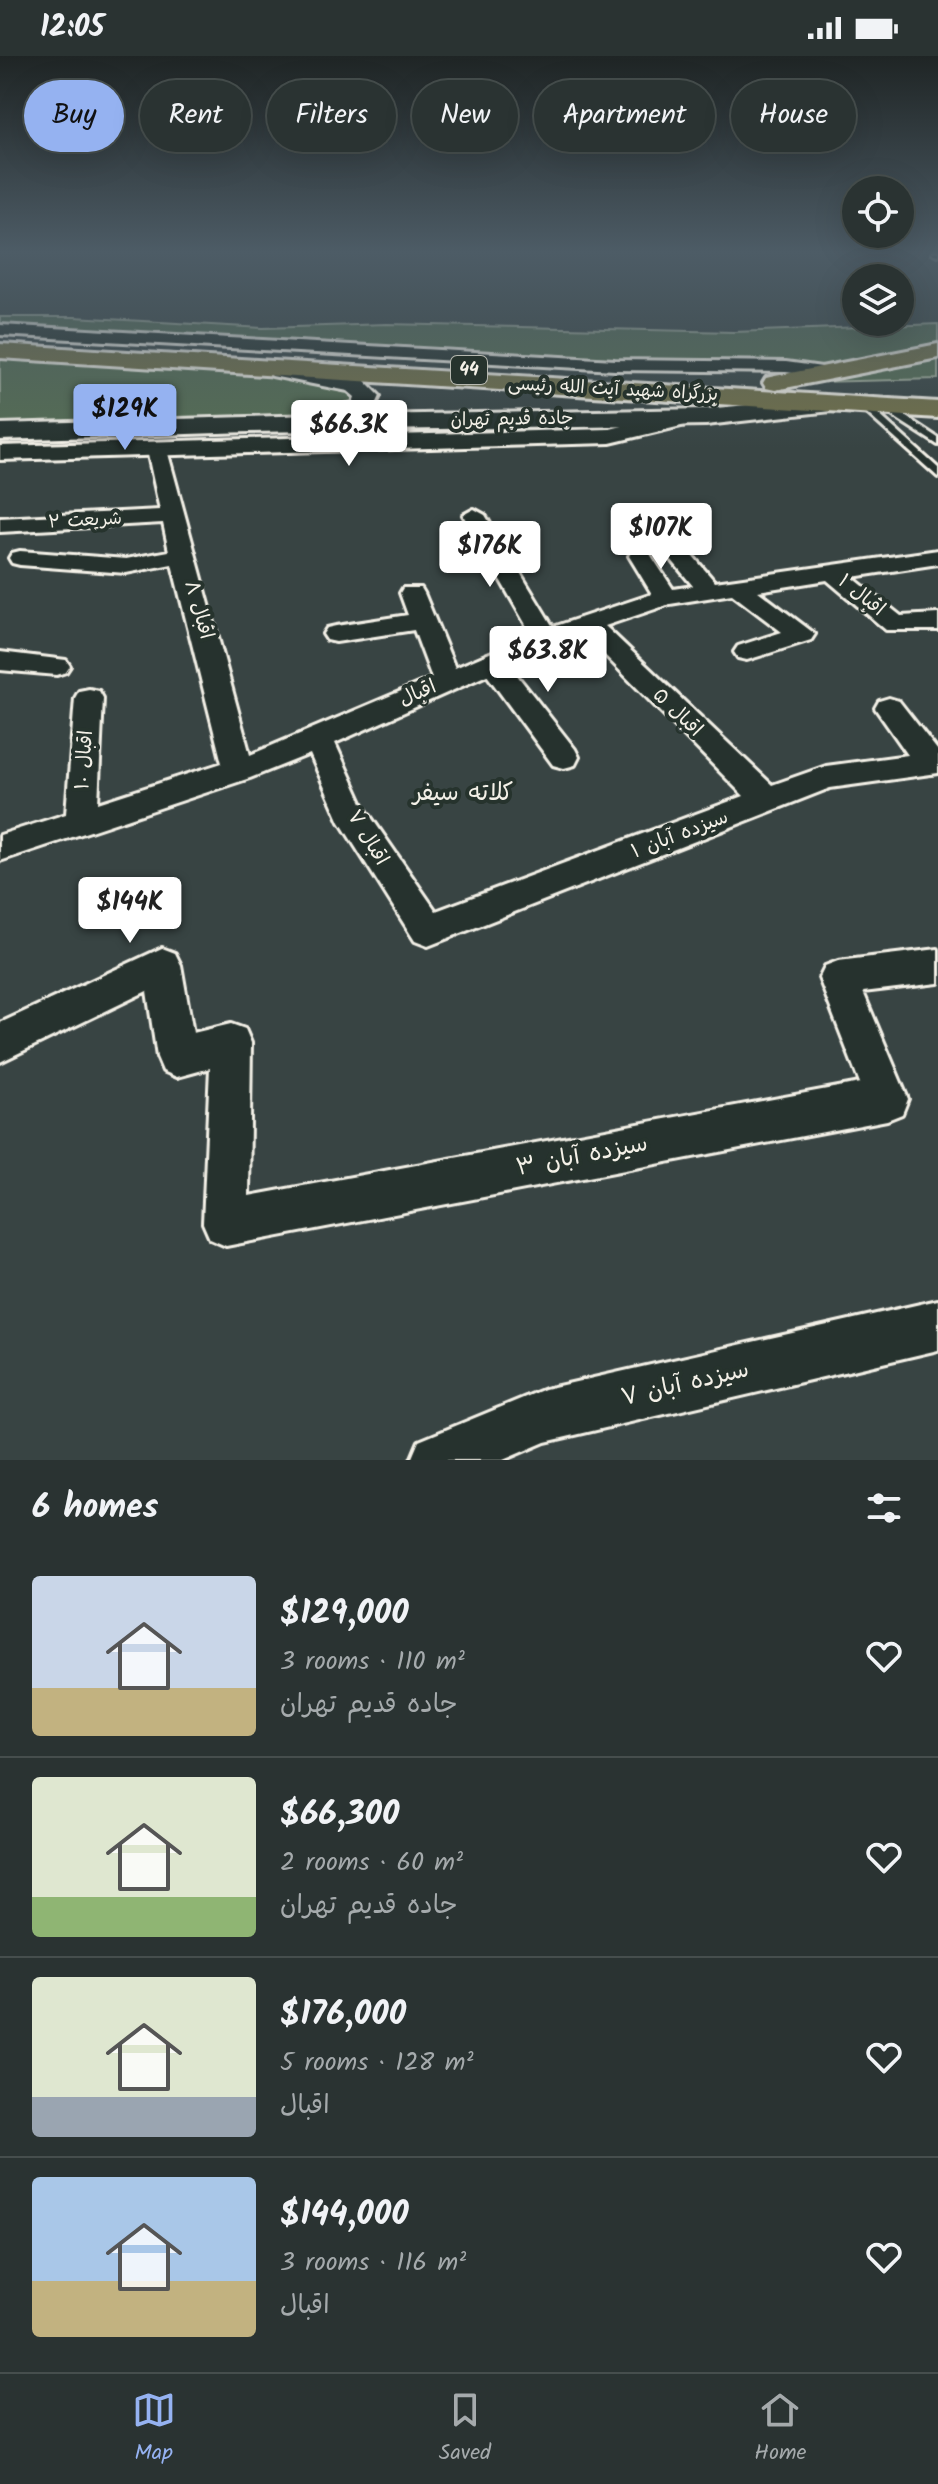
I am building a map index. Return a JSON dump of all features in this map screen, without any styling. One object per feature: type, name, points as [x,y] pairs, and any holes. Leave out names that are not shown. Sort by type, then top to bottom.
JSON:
[{"type":"highway","name":"بزرگراه شهید آیت الله رئیسی","points":[[0,341],[490,371],[775,383],[906,381]]},
{"type":"highway","name":"بزرگراه شهید آیت الله رئیسی","points":[[0,351],[938,410]]},
{"type":"highway","points":[[775,383],[938,351]]},
{"type":"main road","points":[[249,424],[332,416],[363,408],[368,396],[356,385],[280,371]]},
{"type":"main road","name":"جاده قدیم تهران","points":[[0,432],[249,424],[690,417],[831,404]]},
{"type":"street","points":[[0,330],[615,365],[786,367],[829,373]]},
{"type":"street","points":[[452,355],[490,371]]},
{"type":"street","points":[[0,453],[610,436],[690,417]]},
{"type":"street","name":"اقبال ۸","points":[[157,450],[170,516],[213,659],[239,770]]},
{"type":"street","points":[[474,515],[547,638]]},
{"type":"street","name":"شریعت ۲","points":[[0,525],[170,516]]},
{"type":"street","points":[[651,521],[722,588],[802,634],[747,652]]},
{"type":"street","points":[[20,558],[126,566],[182,555]]},
{"type":"street","points":[[640,556],[666,597]]},
{"type":"street","name":"اقبال","points":[[0,848],[239,770],[318,739],[547,638],[666,597],[938,557]]},
{"type":"street","name":"اقبال ۱","points":[[831,572],[895,624],[938,622]]},
{"type":"street","points":[[412,593],[447,682]]},
{"type":"street","points":[[336,634],[422,621]]},
{"type":"street","name":"اقبال ۵","points":[[588,624],[768,800]]},
{"type":"street","points":[[0,661],[57,666]]},
{"type":"street","points":[[492,662],[564,757]]},
{"type":"street","name":"اقبال ۱۰","points":[[81,822],[89,698]]},
{"type":"street","points":[[889,708],[934,762]]},
{"type":"street","name":"اقبال ۷","points":[[318,739],[351,813],[428,930]]},
{"type":"street","name":"سیزده آبان ۱","points":[[428,930],[826,777],[934,762]]},
{"type":"street","name":"سیزده آبان ۳","points":[[0,1043],[162,965],[177,1057],[231,1043],[226,1223],[887,1099],[838,978],[938,966]]},
{"type":"street","name":"سیزده آبان ۷","points":[[438,1460],[545,1416],[938,1325]]},
{"type":"lane","points":[[874,406],[938,442]]},
{"type":"lane","points":[[874,406],[894,434],[938,474]]},
{"type":"lane","points":[[894,434],[938,433]]},
{"type":"green space","points":[[0,317],[74,317],[263,328],[387,324],[734,332],[842,328],[842,336],[914,336],[914,325],[938,324],[938,379],[775,383],[825,374],[741,366],[0,330]]},
{"type":"green space","points":[[0,351],[280,371],[368,396],[332,416],[0,432]]},
{"type":"district","name":"کلاته سیفر","points":[[463,793]]}]
